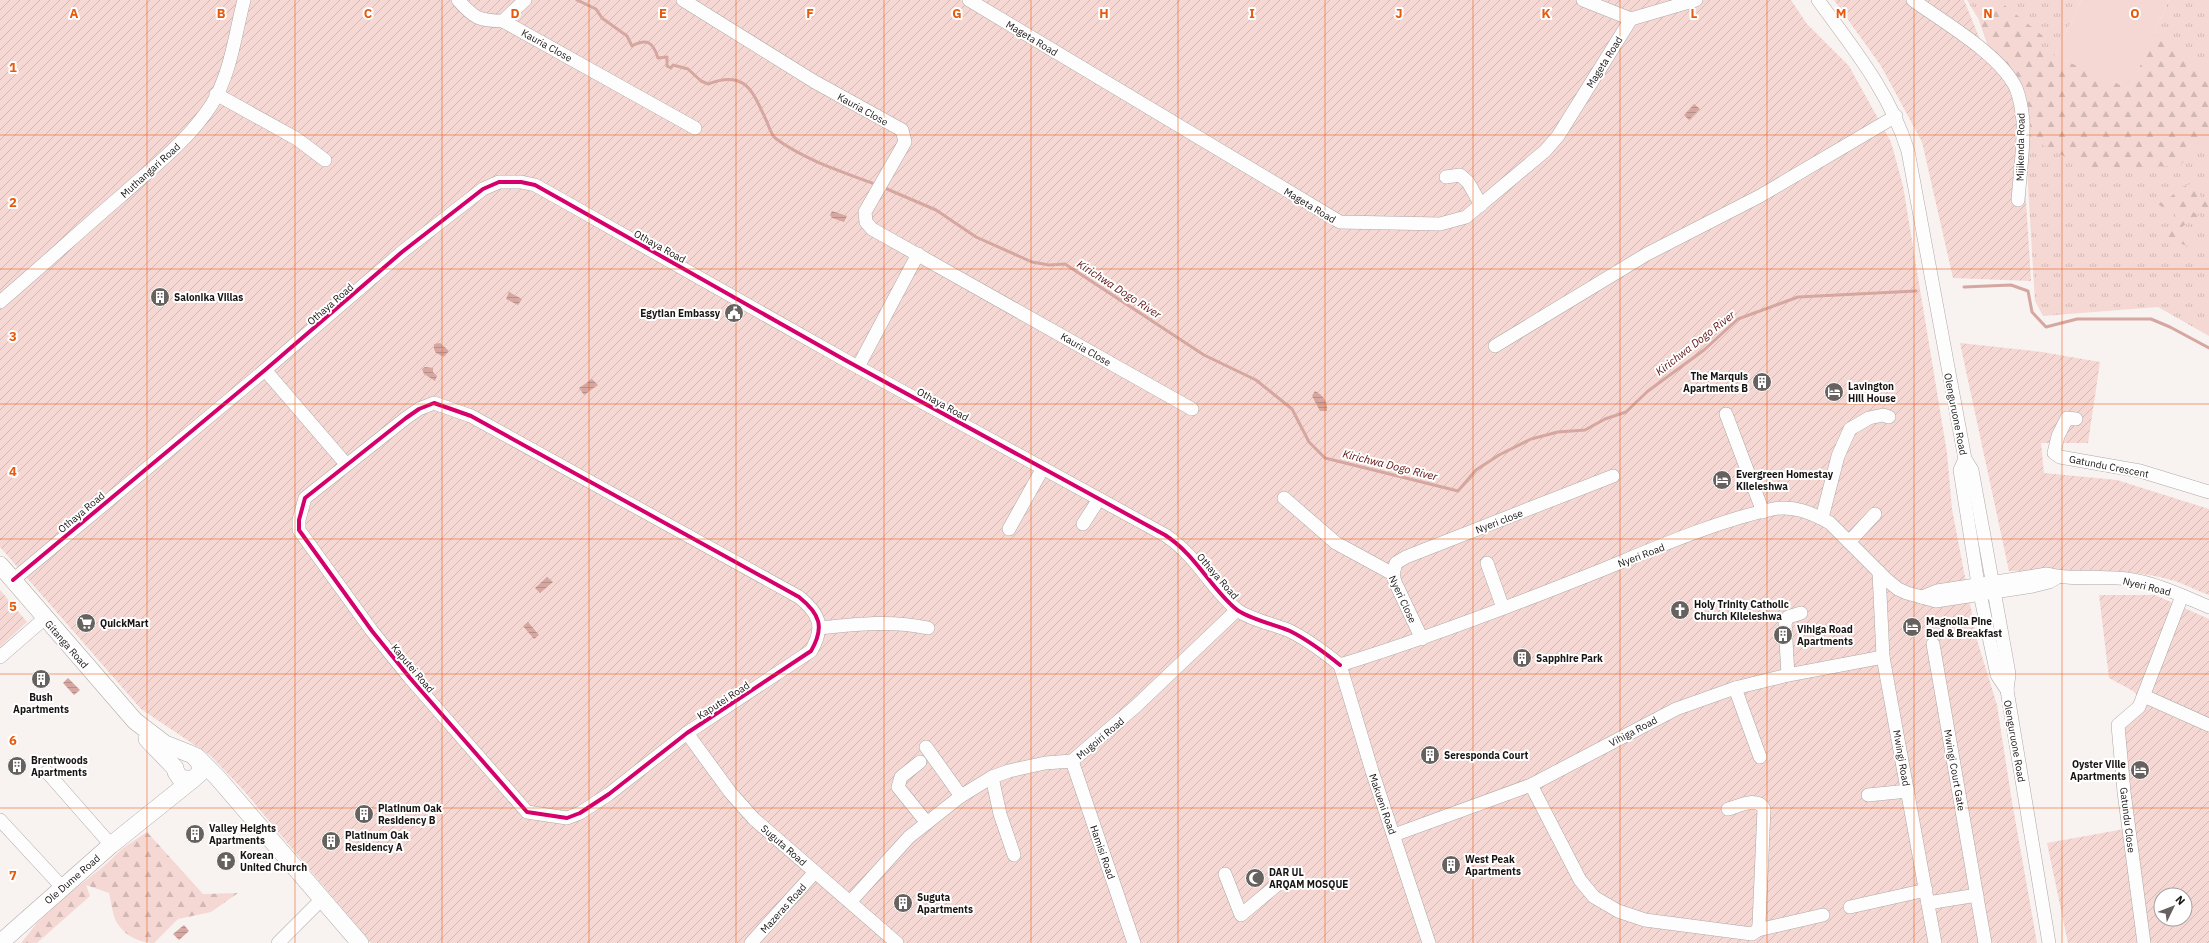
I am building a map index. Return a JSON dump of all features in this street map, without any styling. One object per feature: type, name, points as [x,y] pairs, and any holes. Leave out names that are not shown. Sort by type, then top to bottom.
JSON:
[{"type":"main road","name":"Gitanga Road","points":[[0,565],[135,721],[180,778],[215,783],[236,800]]},
{"type":"main road","name":"Gitanga Road","points":[[135,721],[166,744],[193,756]]},
{"type":"main road","points":[[145,817],[171,788],[177,759],[193,756]]},
{"type":"main road","points":[[145,817],[193,780],[201,769],[193,756]]},
{"type":"main road","points":[[193,756],[217,777],[360,943]]},
{"type":"main road","name":"Ole Dume Road","points":[[1,941],[110,845],[145,817]]},
{"type":"street","name":"Muthangari Road","points":[[0,302],[188,134],[212,104],[228,66],[244,0]]},
{"type":"street","name":"Kauria Close","points":[[458,0],[476,18],[485,21],[503,21],[695,128]]},
{"type":"street","points":[[503,21],[525,0]]},
{"type":"street","name":"Kauria Close","points":[[683,0],[815,82],[902,130],[905,142],[865,212],[865,217],[872,229],[1192,410]]},
{"type":"street","name":"Mageta Road","points":[[969,0],[1340,222],[1440,224],[1466,217],[1481,206],[1544,151],[1558,136],[1631,20]]},
{"type":"street","points":[[1583,0],[1631,20],[1696,0]]},
{"type":"street","name":"Olenguruone Road","points":[[1818,0],[1874,76],[1896,116],[1910,161],[1965,459],[1960,470],[1980,589],[1997,675],[2007,690],[2049,943]]},
{"type":"street","name":"Mijikenda Road","points":[[1913,0],[1968,38],[1988,56],[2013,83],[2018,95],[2023,122],[2018,200]]},
{"type":"street","points":[[216,94],[297,139],[325,160]]},
{"type":"street","points":[[1495,346],[1647,254],[1760,196],[1896,116]]},
{"type":"street","points":[[1446,178],[1460,175],[1466,178],[1481,206]]},
{"type":"street","name":"Othaya Road","points":[[13,580],[265,370],[420,238],[483,189],[506,182],[521,182],[535,185],[858,367],[1176,542],[1237,610],[1289,631],[1318,647],[1340,665]]},
{"type":"street","points":[[858,367],[918,254]]},
{"type":"street","points":[[265,370],[346,464]]},
{"type":"street","name":"Kaputei Road","points":[[434,402],[471,416],[799,597],[808,605],[815,615],[820,628],[818,640],[811,651],[804,657],[687,733],[609,794],[580,813],[567,818],[528,812],[410,678],[372,631],[299,530],[299,520],[305,498],[346,464],[419,409],[434,402]]},
{"type":"street","points":[[1726,414],[1763,512]]},
{"type":"street","points":[[1822,518],[1838,456],[1850,429],[1868,418],[1883,415],[1889,417]]},
{"type":"street","name":"Gatundu Crescent","points":[[2076,419],[2067,418],[2058,436],[2054,453],[2060,457],[2140,471],[2209,492]]},
{"type":"street","points":[[1965,459],[1972,470],[2009,674],[2007,690]]},
{"type":"street","points":[[1009,529],[1043,468]]},
{"type":"street","name":"Nyeri close","points":[[1393,574],[1396,563],[1406,557],[1613,476]]},
{"type":"street","name":"Nyeri Close","points":[[1284,498],[1336,542],[1393,574],[1395,582],[1422,639]]},
{"type":"street","points":[[1083,524],[1099,499]]},
{"type":"street","name":"Nyeri Road","points":[[1340,665],[1422,639],[1700,532],[1763,512],[1791,508],[1805,511],[1822,518],[1898,589],[1936,601],[1980,589],[2049,582],[2058,577],[2127,579],[2154,586],[2209,607]]},
{"type":"street","points":[[1849,542],[1875,514]]},
{"type":"street","points":[[1487,563],[1503,608]]},
{"type":"street","name":"Mwingi Road","points":[[1879,572],[1883,657],[1935,943]]},
{"type":"street","name":"Gatundu Close","points":[[2144,943],[2117,729],[2120,721],[2139,707],[2182,596]]},
{"type":"street","name":"Mugoiri Road","points":[[851,901],[909,837],[961,796],[992,777],[1032,766],[1072,761],[1136,707],[1237,610]]},
{"type":"street","points":[[1788,674],[1784,623],[1788,617],[1801,613]]},
{"type":"street","points":[[0,657],[45,618]]},
{"type":"street","points":[[820,628],[878,623],[910,624],[928,628]]},
{"type":"street","name":"Mwingi Court Gate","points":[[1933,644],[1985,943]]},
{"type":"street","name":"Vihiga Road","points":[[1394,835],[1531,785],[1655,718],[1736,688],[1788,674],[1883,657]]},
{"type":"street","name":"Makueni Road","points":[[1340,665],[1372,771],[1429,943]]},
{"type":"street","points":[[1736,688],[1760,757]]},
{"type":"street","points":[[2144,696],[2209,725]]},
{"type":"street","name":"Suguta Road","points":[[687,733],[730,792],[750,813],[897,943]]},
{"type":"street","points":[[926,747],[961,796]]},
{"type":"street","name":"Hamisi Road","points":[[1072,761],[1134,943]]},
{"type":"street","points":[[920,762],[901,777],[898,787],[927,822]]},
{"type":"street","points":[[47,772],[110,845]]},
{"type":"street","points":[[992,777],[1000,814],[1014,855]]},
{"type":"street","points":[[1531,785],[1580,880],[1594,897],[1618,911],[1645,920],[1747,934],[1758,930],[1823,915]]},
{"type":"street","points":[[1868,795],[1908,791]]},
{"type":"street","points":[[1728,809],[1757,802],[1762,804],[1764,809],[1758,930]]},
{"type":"street","points":[[0,820],[62,887]]},
{"type":"street","name":"Mazeras Road","points":[[751,943],[815,872]]},
{"type":"street","points":[[1225,874],[1241,915],[1291,873]]},
{"type":"street","points":[[1850,907],[1927,897],[1977,895]]},
{"type":"street","points":[[278,943],[322,899]]},
{"type":"green space","points":[[0,0],[1791,0],[1807,24],[1849,66],[1891,142],[1903,186],[1947,453],[1952,509],[1977,640],[1997,705],[2012,802],[2037,943],[371,943],[244,791],[211,756],[141,709],[0,547]]},
{"type":"green space","points":[[1834,0],[1964,0],[1981,42],[2019,89],[2031,281],[1953,278],[1922,142],[1881,66]]},
{"type":"green space","points":[[1967,0],[2081,0],[2055,56],[2130,89],[2169,0],[2209,0],[2209,336],[2158,307],[2043,316],[2035,301],[2022,87],[1989,49],[1979,20]]},
{"type":"green space","points":[[1993,0],[1998,0],[2043,36],[2038,48],[2130,89],[2154,33],[2209,73],[2209,130],[2180,166],[2087,168],[2033,140],[2022,87],[1989,49],[1979,20]]},
{"type":"green space","points":[[2081,0],[2169,0],[2130,89],[2055,56]]},
{"type":"green space","points":[[2197,182],[2201,199],[2209,204],[2209,207],[2190,210],[2204,219],[2192,220],[2176,231],[2203,253],[2168,238],[2168,227],[2174,219],[2177,211],[2164,208],[2149,199],[2163,203],[2182,187]]},
{"type":"green space","points":[[1960,343],[2042,352],[2100,362],[2088,443],[2041,443],[2044,473],[2117,480],[2209,509],[2209,595],[2175,581],[2136,573],[2093,570],[2009,571]]},
{"type":"green space","points":[[0,590],[27,622],[0,647]]},
{"type":"green space","points":[[2099,595],[2155,595],[2209,619],[2209,943],[2068,943],[2047,843],[2130,828],[2112,732],[2145,703],[2133,691],[2109,678]]},
{"type":"green space","points":[[147,832],[203,894],[238,893],[211,912],[178,919],[154,943],[148,943],[131,937],[118,924],[112,909],[109,893],[86,885],[90,896],[37,943],[21,943],[37,923],[66,896],[104,866],[123,848]]},
{"type":"shaded area","points":[[1694,104],[1700,109],[1689,120],[1684,115]]},
{"type":"shaded area","points":[[832,211],[847,216],[844,222],[832,218],[830,215]]},
{"type":"shaded area","points":[[509,292],[522,299],[518,305],[506,299]]},
{"type":"shaded area","points":[[440,343],[449,351],[444,357],[436,353],[434,349],[434,344]]},
{"type":"shaded area","points":[[425,367],[433,368],[433,372],[437,376],[435,381],[424,374],[422,369]]},
{"type":"shaded area","points":[[592,379],[598,385],[584,395],[579,388]]},
{"type":"shaded area","points":[[1315,391],[1324,399],[1327,405],[1327,411],[1320,411],[1312,396]]},
{"type":"shaded area","points":[[547,577],[553,582],[540,593],[535,588]]},
{"type":"shaded area","points":[[528,622],[539,635],[534,639],[523,626]]},
{"type":"shaded area","points":[[68,678],[80,690],[74,695],[63,683]]},
{"type":"shaded area","points":[[184,925],[189,931],[179,940],[173,934]]},
{"type":"waterway","name":"Kirichwa Dogo River","points":[[577,0],[596,9],[602,18],[627,36],[632,46],[642,42],[652,45],[658,58],[667,57],[667,66],[671,68],[673,65],[688,69],[701,81],[708,84],[731,79],[740,82],[752,93],[775,138],[797,152],[872,183]]},
{"type":"waterway","name":"Kirichwa Dogo River","points":[[887,189],[936,210],[976,237],[1032,262],[1049,265],[1065,264],[1204,355],[1256,380],[1292,409],[1309,442],[1325,458],[1458,491],[1476,470],[1499,455],[1531,439],[1558,432],[1585,430],[1605,419],[1626,412],[1648,391],[1704,350],[1738,319],[1798,297],[1916,291]]},
{"type":"waterway","name":"Kirichwa Dogo River","points":[[1964,287],[2011,285],[2028,291],[2032,312],[2046,327],[2077,319],[2151,319],[2170,327],[2209,348]]},
{"type":"cycle path","points":[[13,580],[265,370],[402,252],[483,189],[499,182],[521,182],[535,185],[845,360],[1165,535],[1186,552],[1218,591],[1236,609],[1247,615],[1290,631],[1316,646],[1340,665]]},
{"type":"cycle path","points":[[434,403],[471,416],[799,597],[812,609],[818,621],[818,635],[811,651],[687,733],[609,794],[580,813],[567,818],[527,812],[410,678],[372,631],[299,530],[299,520],[305,498],[406,418],[419,409],[434,403]]},
{"type":"place","name":"Salonika Villas","points":[[160,297]]},
{"type":"place","name":"Egytian Embassy","points":[[734,313]]},
{"type":"place","name":"The Marquis Apartments B","points":[[1762,382]]},
{"type":"place","name":"Lavington Hill House","points":[[1834,392]]},
{"type":"place","name":"Evergreen Homestay Kileleshwa","points":[[1722,480]]},
{"type":"place","name":"Holy Trinity Catholic Church Kileleshwa","points":[[1680,610]]},
{"type":"place","name":"QuickMart","points":[[86,623]]},
{"type":"place","name":"Magnolia Pine Bed & Breakfast","points":[[1912,627]]},
{"type":"place","name":"Vihiga Road Apartments","points":[[1783,635]]},
{"type":"place","name":"Sapphire Park","points":[[1522,658]]},
{"type":"place","name":"Bush Apartments","points":[[41,679]]},
{"type":"place","name":"Seresponda Court","points":[[1430,755]]},
{"type":"place","name":"Brentwoods Apartments","points":[[17,766]]},
{"type":"place","name":"Oyster Ville Apartments","points":[[2140,770]]},
{"type":"place","name":"Platinum Oak Residency B","points":[[364,814]]},
{"type":"place","name":"Valley Heights Apartments","points":[[195,834]]},
{"type":"place","name":"Platinum Oak Residency A","points":[[331,841]]},
{"type":"place","name":"Korean United Church","points":[[226,861]]},
{"type":"place","name":"West Peak Apartments","points":[[1451,865]]},
{"type":"place","name":"DAR UL ARQAM MOSQUE","points":[[1255,878]]},
{"type":"place","name":"Suguta Apartments","points":[[903,903]]}]
